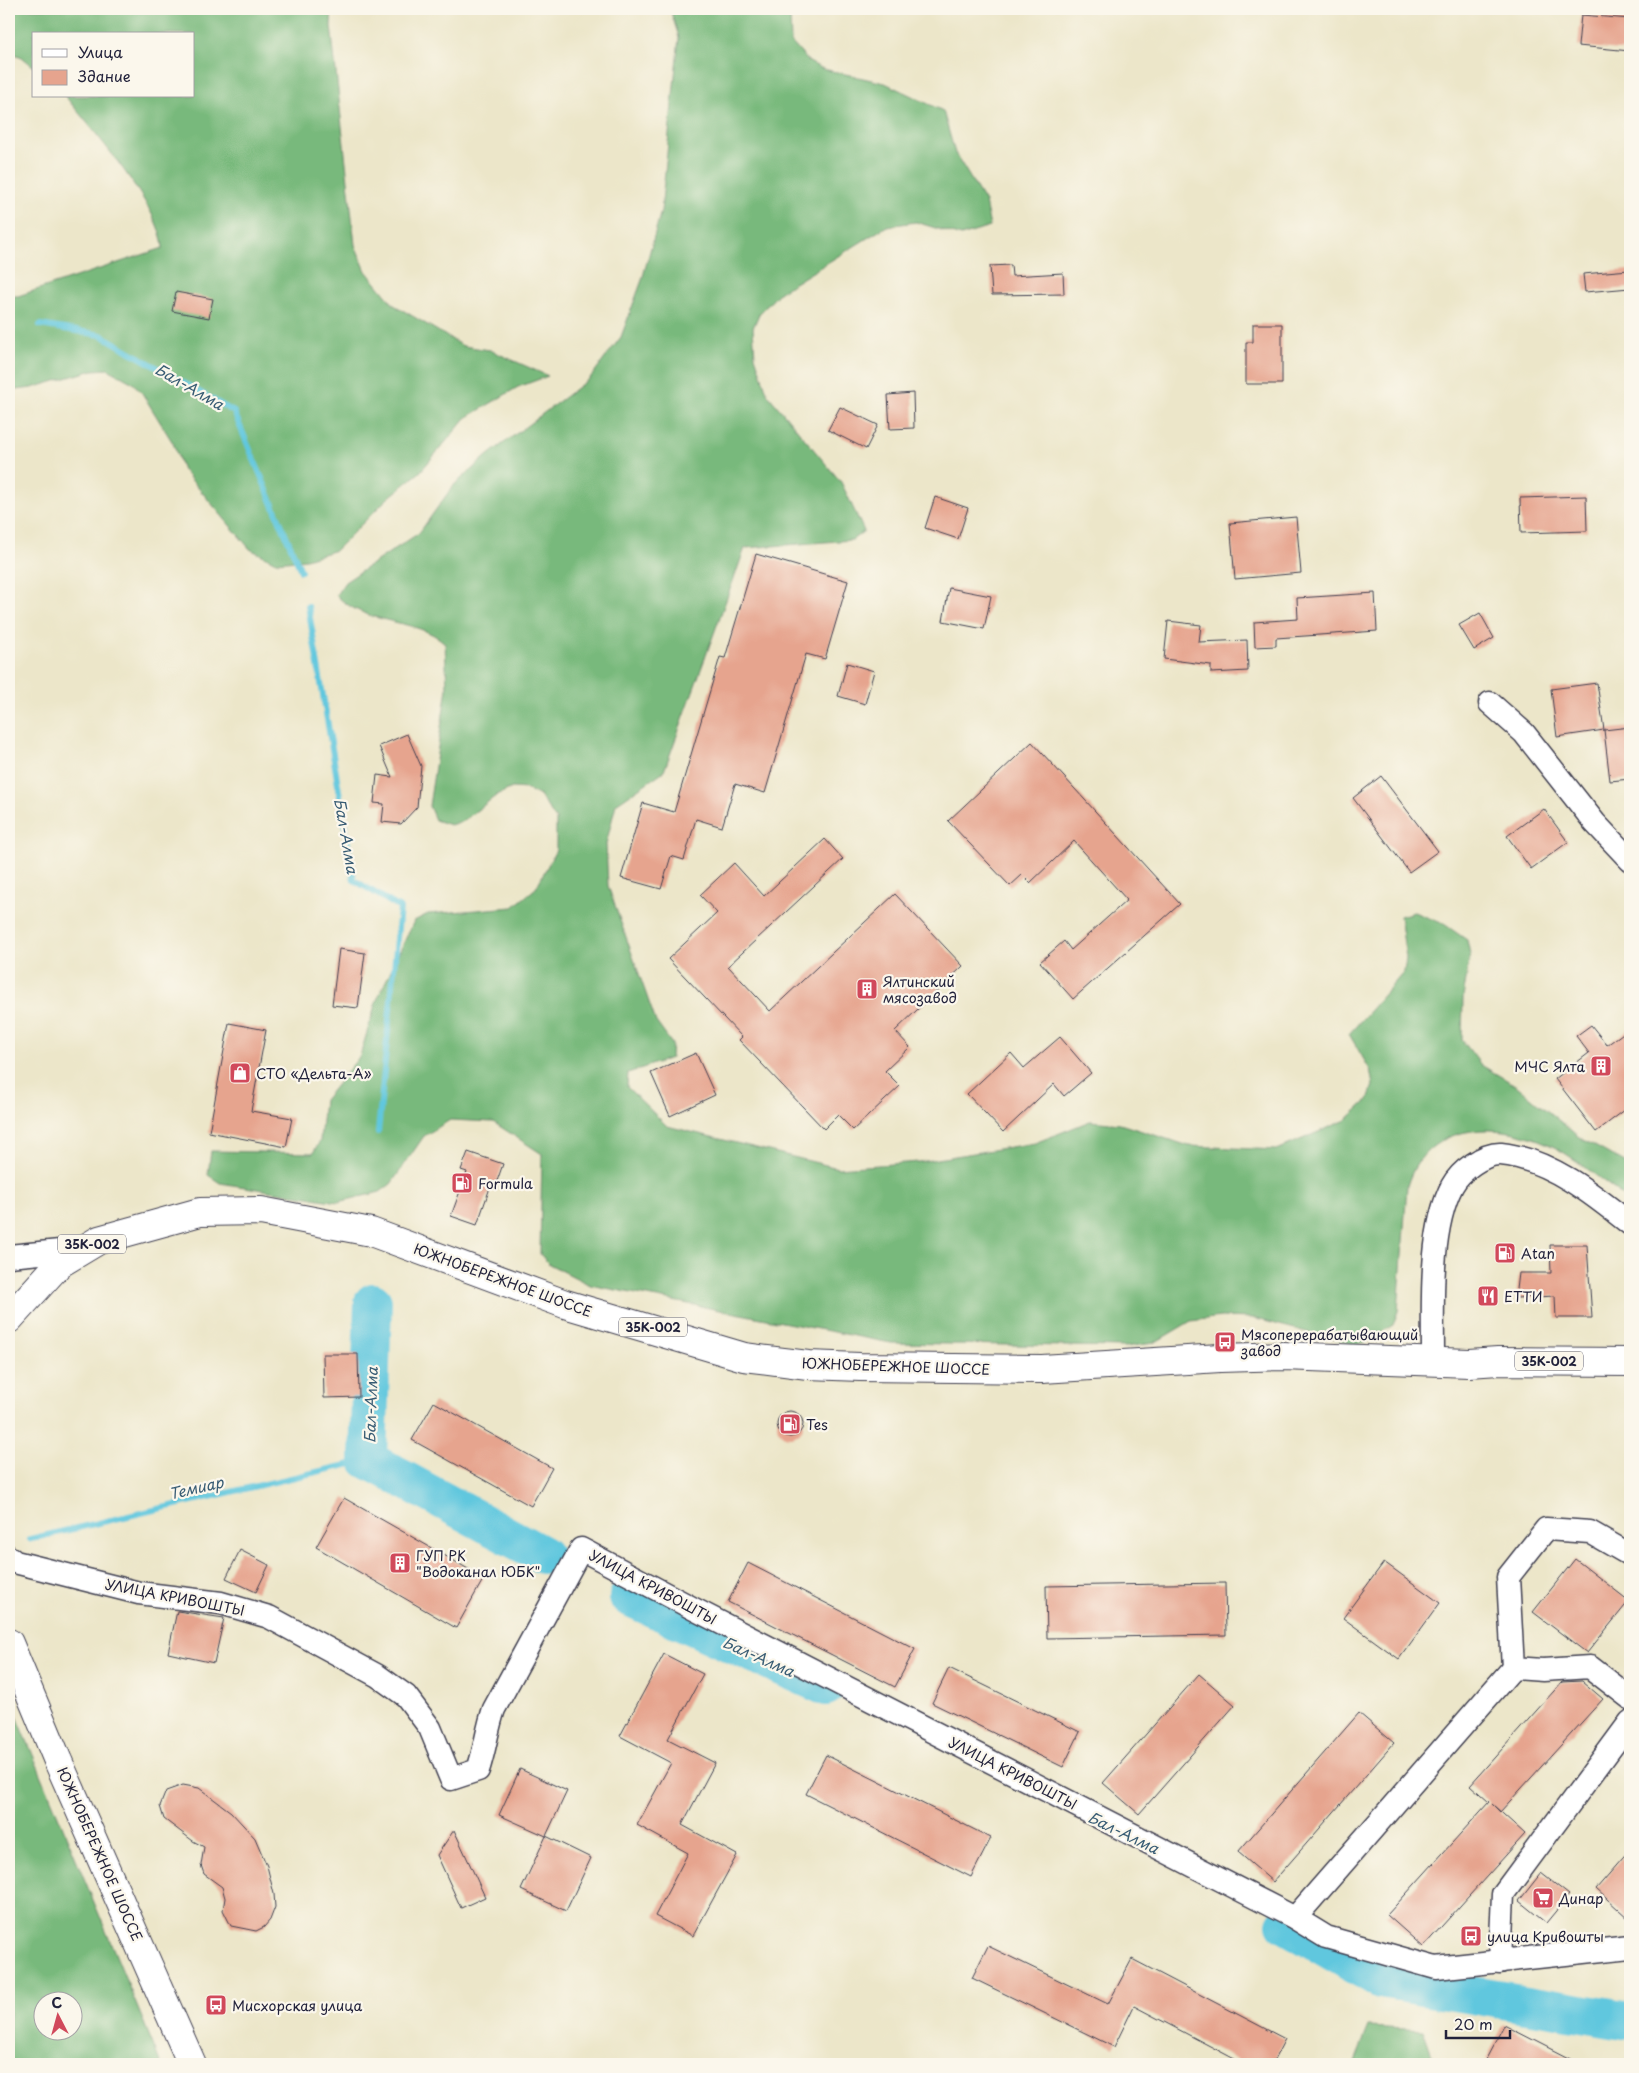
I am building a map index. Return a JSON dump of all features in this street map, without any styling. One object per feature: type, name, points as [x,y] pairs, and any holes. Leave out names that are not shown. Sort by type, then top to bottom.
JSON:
[{"type":"highway","name":"ЮЖНОБЕРЕЖНОЕ ШОССЕ","points":[[9,1304],[37,1276],[70,1250],[107,1232],[200,1207],[261,1207],[368,1227],[590,1308],[747,1354],[858,1363],[1036,1364],[1272,1351],[1348,1356],[1630,1362]]},
{"type":"highway","name":"ЮЖНОБЕРЕЖНОЕ ШОССЕ","points":[[9,1319],[59,1264],[99,1240],[200,1212],[261,1210],[371,1232],[565,1304],[744,1357],[808,1365],[1033,1369],[1220,1358],[1433,1355],[1473,1359],[1505,1353],[1630,1350]]},
{"type":"highway","name":"ЮЖНОБЕРЕЖНОЕ ШОССЕ","points":[[9,1643],[179,2063]]},
{"type":"highway","name":"ЮЖНОБЕРЕЖНОЕ ШОССЕ","points":[[9,1675],[179,2063]]},
{"type":"street","points":[[1490,703],[1524,733],[1595,823],[1630,860]]},
{"type":"street","points":[[1433,1355],[1435,1255],[1441,1219],[1452,1185],[1472,1163],[1499,1154],[1535,1163],[1588,1192],[1630,1224]]},
{"type":"street","points":[[9,1256],[70,1250]]},
{"type":"street","points":[[1295,1918],[1513,1668],[1508,1577],[1546,1529],[1590,1532],[1630,1554]]},
{"type":"street","name":"УЛИЦА КРИВОШТЫ","points":[[9,1557],[15,1562],[139,1593],[221,1603],[269,1617],[378,1676],[406,1696],[430,1728],[451,1779],[478,1770],[487,1729],[494,1709],[581,1549],[724,1625],[1295,1918],[1326,1937],[1436,1968],[1630,1947]]},
{"type":"street","points":[[1513,1668],[1543,1670],[1590,1667],[1630,1698]]},
{"type":"street","points":[[1500,1962],[1503,1894],[1630,1722]]},
{"type":"green space","points":[[9,9],[332,9],[331,26],[355,245],[366,271],[394,305],[463,346],[490,350],[548,376],[518,387],[466,418],[420,472],[387,499],[336,550],[306,559],[276,562],[250,549],[183,470],[173,443],[142,393],[133,383],[108,369],[93,370],[32,388],[9,391],[9,296],[18,296],[163,248],[160,232],[151,212],[138,191],[107,148],[67,98],[195,98],[195,32],[32,32],[32,65],[22,57],[9,52]]},
{"type":"green space","points":[[670,9],[791,9],[791,42],[809,62],[823,69],[885,83],[943,111],[955,153],[985,202],[990,227],[961,236],[916,222],[887,226],[780,292],[759,314],[753,328],[755,356],[768,395],[841,482],[864,531],[852,540],[745,548],[664,771],[616,804],[606,844],[608,886],[656,1022],[672,1044],[671,1058],[628,1073],[627,1087],[667,1126],[838,1168],[919,1162],[1035,1143],[1090,1121],[1120,1124],[1189,1146],[1277,1150],[1346,1120],[1368,1100],[1373,1085],[1370,1070],[1349,1034],[1404,972],[1406,958],[1400,916],[1414,912],[1444,924],[1467,940],[1470,954],[1463,998],[1462,1040],[1481,1065],[1517,1086],[1579,1137],[1630,1166],[1630,1201],[1584,1166],[1556,1148],[1514,1133],[1491,1130],[1470,1131],[1449,1137],[1431,1148],[1417,1164],[1407,1186],[1398,1311],[1393,1325],[1366,1342],[1352,1344],[1253,1318],[1221,1317],[1191,1321],[1154,1343],[1125,1347],[891,1343],[590,1285],[549,1264],[540,1254],[542,1154],[493,1122],[450,1120],[424,1136],[391,1184],[380,1192],[338,1202],[220,1183],[208,1175],[211,1151],[313,1153],[320,1141],[324,1100],[360,1056],[376,1002],[414,921],[428,914],[513,907],[536,888],[556,850],[556,820],[540,796],[527,789],[512,788],[497,795],[463,821],[450,825],[435,820],[429,806],[447,688],[445,643],[420,629],[362,612],[348,605],[336,595],[345,582],[419,533],[453,486],[488,455],[590,378],[621,337],[642,280],[661,211],[679,37]]},
{"type":"green space","points":[[9,1697],[161,2064],[9,2064]]},
{"type":"green space","points":[[1369,2027],[1423,2030],[1435,2064],[1354,2064]]},
{"type":"building","points":[[1581,15],[1630,19],[1630,51],[1578,46]]},
{"type":"building","points":[[1011,265],[1012,276],[1063,273],[1064,294],[992,295],[990,266]]},
{"type":"building","points":[[1629,270],[1630,288],[1585,292],[1583,274]]},
{"type":"building","points":[[176,292],[213,299],[209,318],[172,311]]},
{"type":"building","points":[[1253,324],[1282,324],[1282,384],[1246,384],[1246,342],[1253,342]]},
{"type":"building","points":[[913,393],[914,428],[890,429],[888,395]]},
{"type":"building","points":[[840,407],[878,425],[866,449],[828,430]]},
{"type":"building","points":[[1586,496],[1587,531],[1521,533],[1520,498]]},
{"type":"building","points":[[935,497],[968,508],[958,539],[925,528]]},
{"type":"building","points":[[1296,517],[1301,573],[1235,579],[1230,523]]},
{"type":"building","points":[[756,554],[848,581],[825,659],[806,654],[765,793],[735,784],[722,827],[696,819],[684,860],[671,856],[661,889],[621,878],[643,803],[674,812],[720,657],[725,658]]},
{"type":"building","points":[[949,588],[991,596],[984,629],[943,621]]},
{"type":"building","points":[[1375,593],[1377,631],[1276,638],[1276,646],[1255,647],[1254,622],[1298,619],[1297,598]]},
{"type":"building","points":[[1480,613],[1494,638],[1474,650],[1459,625]]},
{"type":"building","points":[[1168,621],[1201,625],[1199,642],[1247,640],[1248,671],[1211,673],[1211,665],[1164,659]]},
{"type":"building","points":[[847,663],[874,671],[865,704],[838,696]]},
{"type":"building","points":[[1597,683],[1604,730],[1557,737],[1551,689]]},
{"type":"building","points":[[1630,727],[1630,779],[1610,781],[1604,730]]},
{"type":"building","points":[[407,734],[421,766],[417,807],[401,824],[382,822],[384,804],[374,803],[377,775],[392,777],[379,746]]},
{"type":"building","points":[[1032,742],[1180,904],[1073,999],[1040,962],[1064,941],[1071,950],[1127,900],[1074,841],[1030,883],[1022,875],[1010,886],[948,821]]},
{"type":"building","points":[[1381,776],[1438,851],[1409,872],[1353,798]]},
{"type":"building","points":[[1544,809],[1568,842],[1531,869],[1507,836]]},
{"type":"building","points":[[825,839],[843,859],[728,966],[770,1011],[895,894],[963,966],[895,1031],[910,1047],[885,1071],[900,1086],[853,1130],[838,1115],[824,1129],[739,1040],[742,1037],[668,959],[717,913],[700,895],[734,863],[764,896]]},
{"type":"building","points":[[339,949],[365,953],[358,1008],[332,1005]]},
{"type":"building","points":[[229,1023],[266,1030],[251,1111],[292,1118],[286,1147],[209,1132]]},
{"type":"building","name":"МЧС Ялта","points":[[1591,1025],[1607,1045],[1630,1028],[1630,1106],[1596,1132],[1555,1079],[1589,1053],[1576,1036]]},
{"type":"building","points":[[1060,1037],[1091,1073],[1064,1096],[1054,1084],[1003,1132],[967,1094],[1011,1053],[1024,1068]]},
{"type":"building","points":[[696,1053],[715,1095],[670,1116],[651,1073]]},
{"type":"building","points":[[468,1152],[503,1164],[496,1184],[492,1182],[477,1225],[451,1216],[467,1172],[461,1170]]},
{"type":"building","points":[[1550,1245],[1587,1245],[1592,1318],[1556,1318],[1555,1296],[1516,1298],[1519,1273],[1551,1273]]},
{"type":"building","points":[[323,1354],[358,1354],[359,1397],[324,1398]]},
{"type":"building","name":"ГУП РК \"Водоканал ЮБК\"","points":[[434,1402],[552,1468],[531,1506],[412,1440]]},
{"type":"building","name":"Tes","points":[[790,1411],[799,1415],[803,1424],[799,1433],[790,1437],[781,1433],[777,1424],[781,1415]]},
{"type":"building","name":"ГУП РК \"Водоканал ЮБК\"","points":[[344,1498],[484,1578],[456,1628],[316,1547]]},
{"type":"building","points":[[240,1550],[269,1565],[256,1592],[226,1578]]},
{"type":"building","points":[[1575,1559],[1629,1601],[1587,1653],[1533,1612]]},
{"type":"building","points":[[1384,1562],[1440,1603],[1399,1659],[1343,1618]]},
{"type":"building","points":[[748,1563],[915,1649],[895,1687],[728,1602]]},
{"type":"building","points":[[1225,1583],[1226,1635],[1047,1638],[1046,1586]]},
{"type":"building","points":[[177,1611],[224,1618],[214,1663],[168,1653]]},
{"type":"building","points":[[664,1654],[703,1674],[668,1739],[715,1763],[682,1825],[737,1855],[693,1936],[655,1916],[688,1853],[637,1825],[671,1763],[620,1736]]},
{"type":"building","points":[[949,1668],[1080,1732],[1063,1767],[932,1703]]},
{"type":"building","points":[[1199,1674],[1235,1705],[1139,1814],[1103,1783]]},
{"type":"building","points":[[1582,1681],[1603,1699],[1500,1812],[1525,1834],[1423,1947],[1387,1915],[1489,1802],[1470,1785],[1562,1682]]},
{"type":"building","points":[[1359,1713],[1394,1743],[1273,1882],[1238,1852]]},
{"type":"building","points":[[826,1755],[991,1838],[971,1877],[806,1794]]},
{"type":"building","points":[[520,1769],[567,1791],[546,1836],[499,1815]]},
{"type":"building","points":[[183,1785],[199,1788],[231,1812],[255,1838],[267,1866],[274,1894],[275,1907],[270,1920],[264,1927],[256,1931],[231,1926],[223,1910],[225,1898],[222,1887],[204,1874],[201,1865],[204,1847],[164,1819],[160,1806],[166,1791]]},
{"type":"building","points":[[454,1830],[485,1897],[461,1908],[437,1855]]},
{"type":"building","points":[[546,1836],[591,1858],[566,1911],[521,1890]]},
{"type":"building","points":[[1630,1850],[1630,1920],[1596,1889]]},
{"type":"building","points":[[1541,1873],[1569,1895],[1546,1923],[1519,1901]]},
{"type":"building","points":[[988,1946],[1108,2004],[1132,1959],[1285,2039],[1272,2064],[1244,2064],[1134,2006],[1114,2047],[972,1978]]},
{"type":"building","points":[[1504,2025],[1580,2064],[1496,2064],[1486,2059]]},
{"type":"waterway","name":"Бал-Алма","points":[[40,325],[101,335],[234,412],[301,571]]},
{"type":"waterway","name":"Бал-Алма","points":[[308,606],[354,880],[400,908],[378,1132]]},
{"type":"waterway","name":"Бал-Алма","points":[[373,1302],[368,1460],[543,1555]]},
{"type":"waterway","name":"Темиар","points":[[30,1539],[368,1460]]},
{"type":"waterway","name":"Бал-Алма","points":[[628,1597],[826,1687]]},
{"type":"waterway","name":"Бал-Алма","points":[[1285,1924],[1381,1980],[1630,2021]]},
{"type":"place","name":"Ялтинский мясозавод","points":[[867,989]]},
{"type":"place","name":"МЧС Ялта","points":[[1601,1066]]},
{"type":"place","name":"СТО «Дельта-А»","points":[[240,1073]]},
{"type":"place","name":"Formula","points":[[462,1183]]},
{"type":"place","name":"Atan","points":[[1505,1253]]},
{"type":"place","name":"ЕТТИ","points":[[1488,1296]]},
{"type":"place","name":"Мясоперерабатывающий завод","points":[[1225,1342]]},
{"type":"place","name":"Tes","points":[[790,1424]]},
{"type":"place","name":"ГУП РК \"Водоканал ЮБК\"","points":[[400,1563]]},
{"type":"place","name":"Динар","points":[[1543,1898]]},
{"type":"place","name":"улица Кривошты","points":[[1471,1936]]},
{"type":"place","name":"Мисхорская улица","points":[[216,2005]]}]
